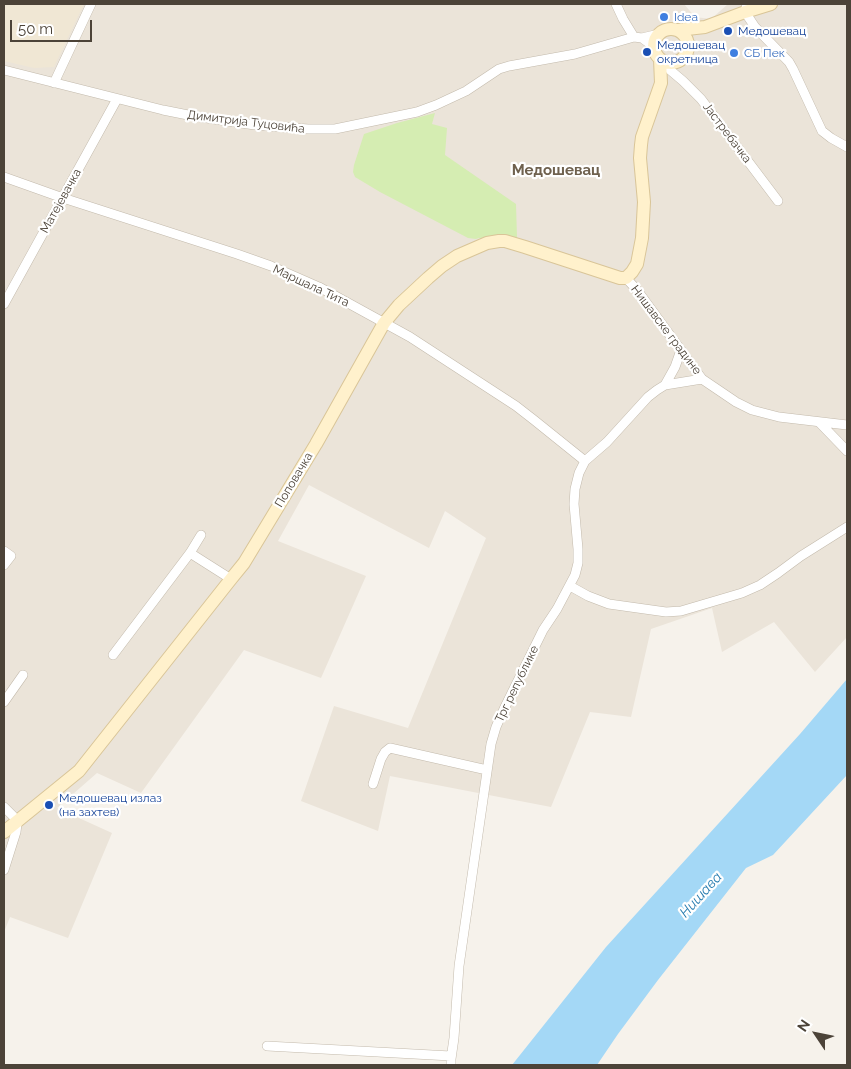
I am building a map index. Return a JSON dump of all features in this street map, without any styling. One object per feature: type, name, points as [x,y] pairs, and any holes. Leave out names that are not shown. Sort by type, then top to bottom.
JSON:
[{"type":"street","points":[[54,83],[91,4]]},
{"type":"street","points":[[616,4],[623,19],[638,37],[653,46]]},
{"type":"street","points":[[678,30],[705,27],[746,8],[771,4]]},
{"type":"street","points":[[746,8],[755,27],[789,62],[822,131],[847,147]]},
{"type":"street","points":[[626,278],[637,264],[640,252],[644,202],[640,158],[642,137],[661,83],[672,67],[683,58],[705,27]]},
{"type":"street","points":[[672,67],[660,59],[654,52],[654,40],[659,34],[667,29],[678,30],[686,38],[688,49]]},
{"type":"street","name":"Димитрија Туцовића","points":[[4,70],[163,110],[255,125],[335,130],[417,112],[466,91],[499,69],[509,66],[575,54],[638,37],[659,34]]},
{"type":"street","points":[[660,59],[661,83]]},
{"type":"street","name":"Јастребачка","points":[[672,67],[701,99],[778,201]]},
{"type":"street","name":"Матејевачка","points":[[4,304],[117,99]]},
{"type":"street","name":"Маршала Тита","points":[[4,177],[237,254],[271,266],[319,288],[410,337],[516,406],[585,461]]},
{"type":"street","name":"Поповачка","points":[[4,832],[79,770],[244,563],[316,444],[384,323],[399,305],[442,266],[470,249],[494,241],[505,241],[620,278],[626,278]]},
{"type":"street","name":"Нишавске градине","points":[[626,278],[637,290],[702,379],[736,402],[752,410],[779,417],[847,425]]},
{"type":"street","points":[[665,384],[675,368],[681,350]]},
{"type":"street","points":[[665,384],[702,379]]},
{"type":"street","name":"Трг републике","points":[[451,1061],[459,966],[491,744],[496,727],[543,630],[575,575],[578,563],[578,549],[574,504],[579,473],[585,461],[607,442],[648,397],[665,384]]},
{"type":"street","points":[[819,422],[847,451]]},
{"type":"street","points":[[570,586],[588,596],[609,604],[666,612],[681,611],[742,593],[760,585],[847,527]]},
{"type":"street","points":[[113,655],[201,536]]},
{"type":"street","points":[[4,551],[11,556],[4,566]]},
{"type":"street","points":[[190,553],[231,579]]},
{"type":"street","points":[[4,702],[23,675]]},
{"type":"street","points":[[373,784],[381,759],[390,748],[487,770]]},
{"type":"street","points":[[4,807],[17,821],[16,832],[4,870]]},
{"type":"street","points":[[268,1046],[451,1061]]},
{"type":"shaded area","points":[[4,4],[684,4],[695,17],[711,19],[728,4],[847,4],[847,637],[815,672],[774,622],[722,652],[712,608],[651,629],[631,717],[590,712],[551,807],[390,776],[378,831],[301,801],[334,706],[408,728],[486,538],[445,511],[429,548],[309,485],[278,541],[366,576],[321,678],[244,650],[141,793],[97,773],[57,808],[112,833],[68,938],[10,917],[4,932]]},
{"type":"shaded area","points":[[4,4],[84,4],[54,67],[34,68],[4,61]]},
{"type":"green space","points":[[435,113],[432,124],[447,128],[445,155],[516,204],[517,237],[468,238],[355,177],[353,172],[354,165],[364,134]]},
{"type":"water","name":"Нишава","points":[[847,679],[847,775],[773,855],[746,868],[658,980],[597,1065],[512,1065],[606,947],[800,734]]},
{"type":"place","name":"Idea","points":[[664,17]]},
{"type":"place","name":"Медошевац","points":[[728,31]]},
{"type":"place","name":"Медошевац окретница","points":[[647,52]]},
{"type":"place","name":"СБ Пек","points":[[734,53]]},
{"type":"place","name":"Медошевац излаз (на захтев)","points":[[49,805]]},
{"type":"district","name":"Медошевац","points":[[556,170]]}]
